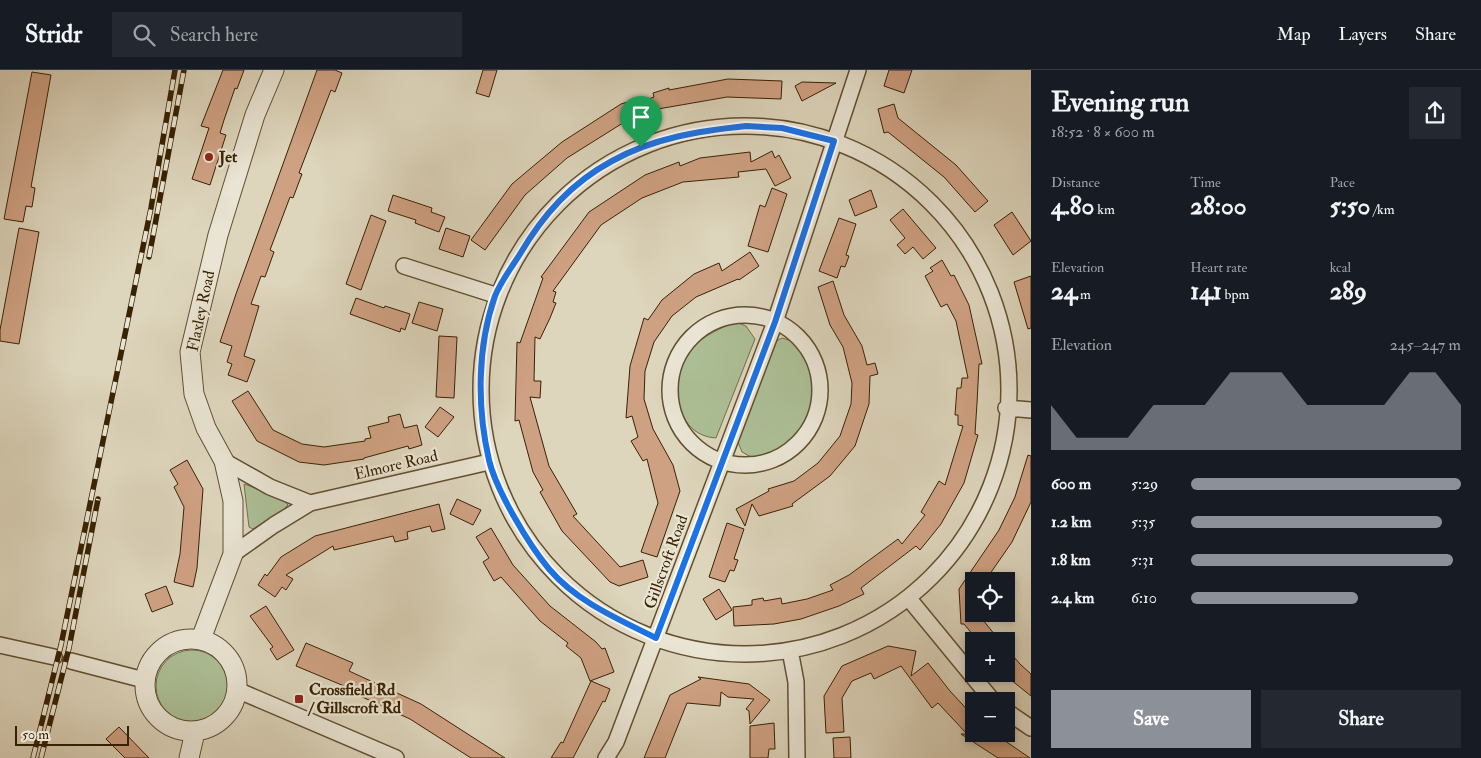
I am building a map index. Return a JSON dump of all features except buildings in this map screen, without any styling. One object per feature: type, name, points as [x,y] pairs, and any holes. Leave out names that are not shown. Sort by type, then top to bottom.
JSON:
[{"type":"street","name":"Flaxley Road","points":[[201,640],[233,554],[233,501],[224,461],[206,428],[194,394],[190,352],[218,235],[255,115],[274,70]]},
{"type":"street","name":"Gillscroft Road","points":[[606,758],[616,742],[775,322],[858,70]]},
{"type":"street","points":[[746,126],[782,128],[834,141],[871,158],[914,185],[945,217],[972,254],[1000,321],[1008,364],[1006,408],[1000,458],[986,498],[966,540],[910,600],[867,625],[835,640],[790,650],[746,655],[698,654],[656,638],[574,593],[549,570],[531,545],[516,519],[489,462],[483,419],[482,349],[496,295],[535,228],[557,201],[611,161],[641,147],[680,135],[746,126]]},
{"type":"street","points":[[404,266],[496,295]]},
{"type":"street","points":[[737,316],[775,322],[795,334],[810,351],[820,373],[821,394],[815,421],[805,438],[790,453],[774,462],[750,465],[722,459],[695,447],[679,431],[668,392],[671,367],[676,355],[694,333],[721,320],[737,316]]},
{"type":"street","points":[[1006,408],[1031,410]]},
{"type":"street","points":[[224,461],[270,487],[310,503]]},
{"type":"street","name":"Elmore Road","points":[[233,554],[274,524],[310,503],[489,462]]},
{"type":"street","points":[[910,600],[986,692]]},
{"type":"street","points":[[182,639],[201,640],[217,646],[229,658],[236,673],[237,690],[233,706],[222,719],[208,728],[195,732],[176,730],[162,722],[151,710],[145,696],[144,680],[150,661],[164,647],[182,639]]},
{"type":"street","points":[[0,646],[54,657]]},
{"type":"street","points":[[790,650],[796,682],[797,758]]},
{"type":"street","points":[[71,661],[144,680]]},
{"type":"street","points":[[237,690],[396,758]]},
{"type":"street","points":[[1015,717],[1031,728]]},
{"type":"street","points":[[189,758],[195,732]]},
{"type":"green space","points":[[736,322],[746,326],[755,339],[716,438],[703,435],[693,429],[685,420],[680,409],[677,397],[679,371],[683,359],[692,347],[714,332]]},
{"type":"green space","points":[[782,338],[792,341],[807,355],[814,391],[812,418],[798,439],[779,455],[753,458],[742,452],[738,442],[772,343]]},
{"type":"green space","points":[[244,484],[280,497],[288,505],[277,516],[253,529],[249,527]]},
{"type":"green space","points":[[199,650],[218,660],[226,672],[228,686],[226,700],[218,712],[206,720],[185,722],[166,712],[158,700],[156,679],[166,660],[178,652]]},
{"type":"railway","points":[[33,758],[61,645],[151,208],[175,70]]},
{"type":"railway","points":[[149,257],[184,70]]},
{"type":"railway","points":[[41,758],[69,648],[98,499]]},
{"type":"place","name":"Jet","points":[[209,157]]},
{"type":"place","name":"Crossfield Rd / Gillscroft Rd","points":[[299,699]]},
{"type":"route","points":[[746,126],[782,128],[834,141],[775,322],[656,638],[602,611],[574,593],[549,570],[531,545],[489,462],[481,386],[482,349],[496,295],[535,228],[557,201],[582,181],[611,161],[641,147],[680,135],[746,126]]}]
